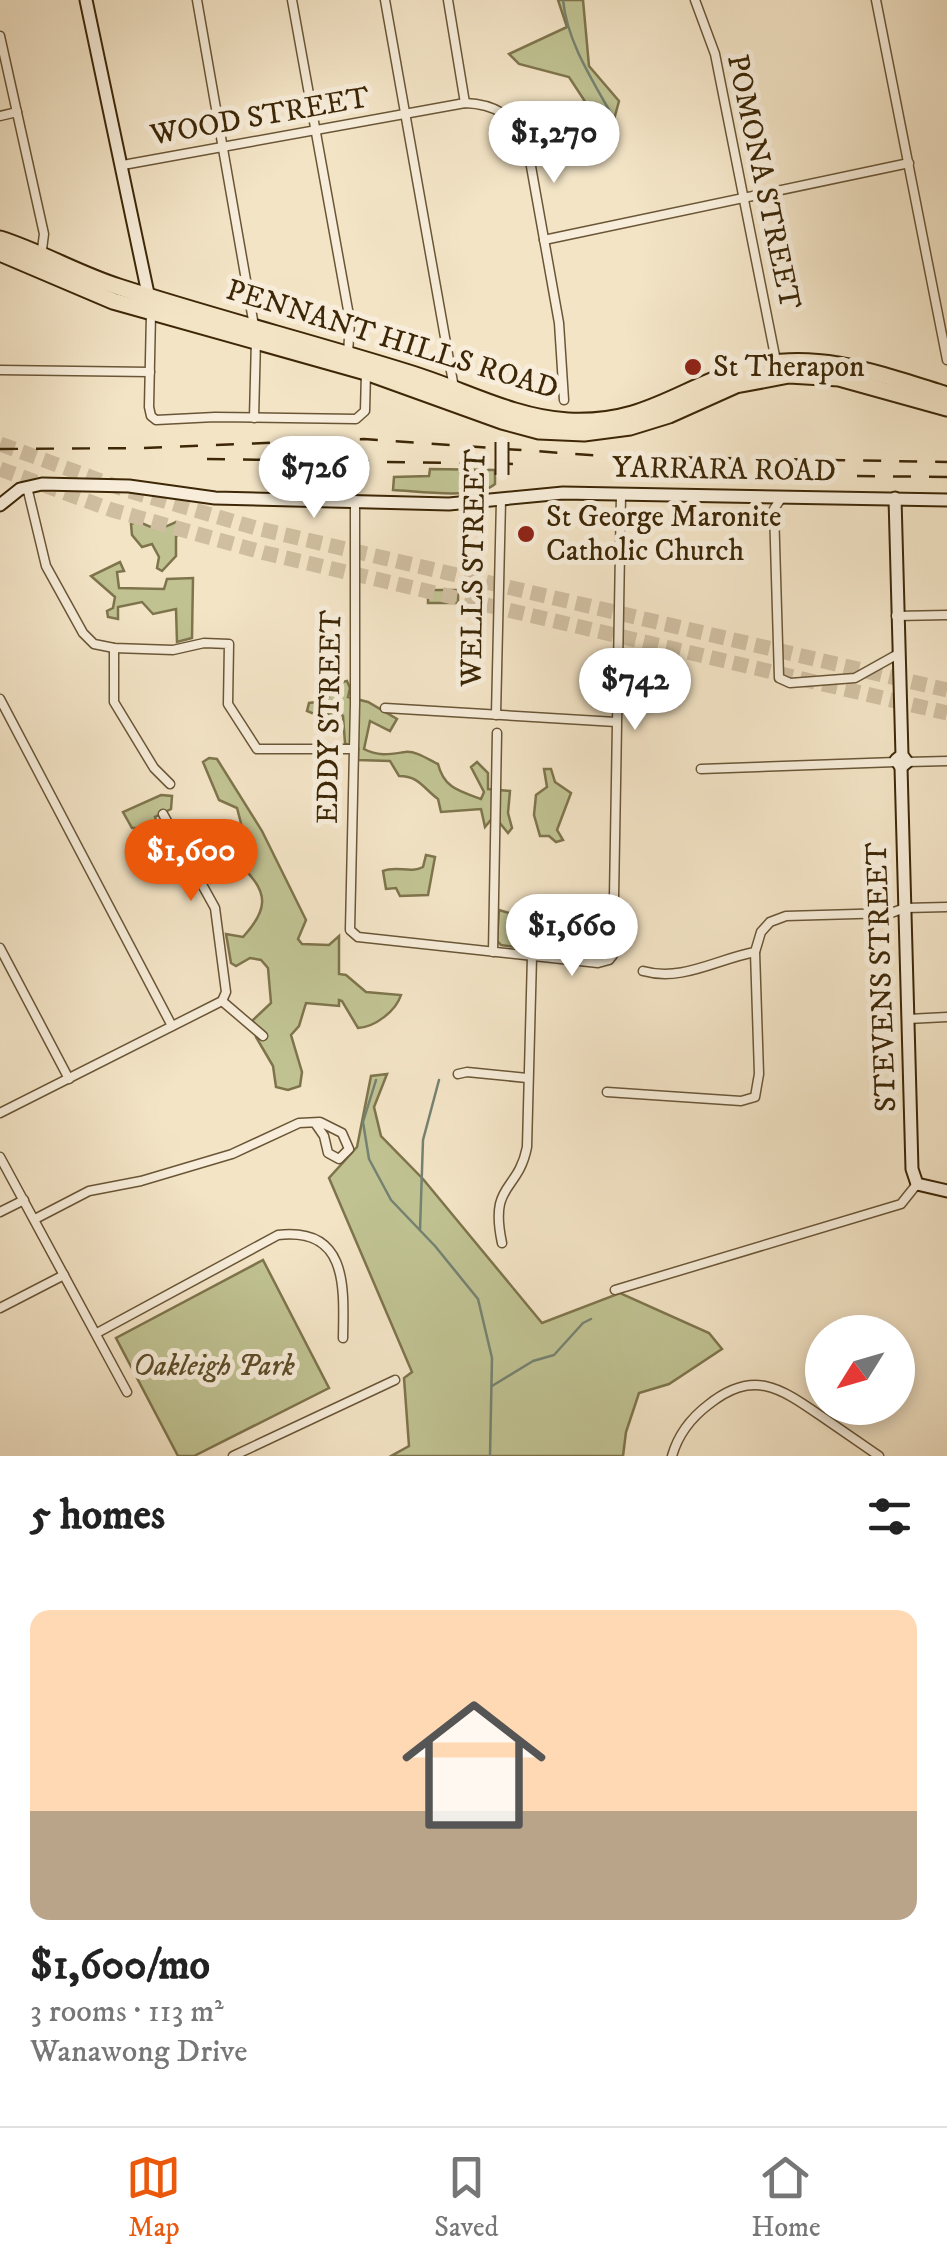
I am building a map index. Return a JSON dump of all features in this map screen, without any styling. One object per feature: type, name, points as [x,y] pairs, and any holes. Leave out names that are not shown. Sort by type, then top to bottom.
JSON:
[{"type":"highway","name":"PENNANT HILLS ROAD","points":[[0,238],[39,262]]},
{"type":"highway","name":"PENNANT HILLS ROAD","points":[[0,253],[97,280],[151,305],[255,335],[502,421],[566,434],[630,428],[778,369],[840,378],[947,408]]},
{"type":"highway","name":"PENNANT HILLS ROAD","points":[[255,335],[348,354],[540,417],[603,420],[646,411],[732,374],[828,362],[947,395]]},
{"type":"highway","points":[[471,394],[501,414],[502,421]]},
{"type":"main road","points":[[86,0],[151,305]]},
{"type":"main road","name":"WELLS STREET","points":[[501,500],[502,421]]},
{"type":"main road","name":"YARRARA ROAD","points":[[27,487],[129,486],[198,498],[449,504],[563,493],[947,500]]},
{"type":"main road","points":[[0,505],[27,487]]},
{"type":"main road","name":"STEVENS STREET","points":[[896,498],[912,1169],[917,1184]]},
{"type":"main road","points":[[917,1184],[947,1191]]},
{"type":"street","points":[[198,0],[255,335],[254,418]]},
{"type":"street","points":[[292,0],[350,321],[348,354]]},
{"type":"street","points":[[385,0],[454,388]]},
{"type":"street","points":[[448,0],[465,103],[502,112],[522,132],[527,144],[559,323],[564,400]]},
{"type":"street","name":"POMONA STREET","points":[[695,0],[715,54],[778,369]]},
{"type":"street","points":[[876,0],[947,360]]},
{"type":"street","points":[[0,36],[4,69],[44,234],[39,262]]},
{"type":"street","name":"WOOD STREET","points":[[122,165],[465,103]]},
{"type":"street","points":[[0,116],[17,112]]},
{"type":"street","points":[[544,240],[908,163]]},
{"type":"street","points":[[151,305],[150,412],[160,420],[214,416],[356,418],[365,412],[366,372]]},
{"type":"street","points":[[0,370],[150,372]]},
{"type":"street","points":[[27,487],[49,572],[83,633],[94,644],[173,650],[204,643],[229,644],[228,704],[257,749],[354,748]]},
{"type":"street","points":[[498,734],[494,952],[598,963],[609,960],[622,494]]},
{"type":"street","points":[[782,496],[774,509],[780,678],[790,682],[855,678],[898,654]]},
{"type":"street","name":"WELLS STREET","points":[[496,715],[501,500]]},
{"type":"street","name":"EDDY STREET","points":[[355,501],[352,933],[358,937],[494,952]]},
{"type":"street","points":[[896,616],[947,615]]},
{"type":"street","points":[[114,648],[114,702],[154,768],[170,784]]},
{"type":"street","points":[[0,700],[172,1026]]},
{"type":"street","points":[[386,708],[616,722]]},
{"type":"street","points":[[701,769],[947,761]]},
{"type":"street","points":[[163,814],[215,908],[224,996],[263,1036]]},
{"type":"street","points":[[607,1092],[741,1101],[754,1097],[759,1074],[755,952],[761,932],[779,918],[947,906]]},
{"type":"street","points":[[0,948],[68,1080]]},
{"type":"street","points":[[643,970],[684,973],[755,952]]},
{"type":"street","points":[[502,1242],[498,1206],[525,1156],[532,956]]},
{"type":"street","points":[[0,1113],[224,996]]},
{"type":"street","points":[[908,1018],[947,1018]]},
{"type":"street","points":[[458,1074],[527,1078]]},
{"type":"street","points":[[35,1219],[89,1191],[141,1181],[249,1149],[299,1123],[315,1123],[326,1124],[342,1133],[349,1148],[346,1155],[334,1158],[328,1152],[315,1123]]},
{"type":"street","points":[[0,1157],[127,1392]]},
{"type":"street","points":[[614,1290],[901,1204],[917,1184]]},
{"type":"street","points":[[0,1212],[24,1200]]},
{"type":"street","points":[[97,1333],[278,1235],[292,1233],[318,1240],[329,1248],[340,1269],[344,1291],[343,1338]]},
{"type":"street","points":[[0,1308],[64,1275]]},
{"type":"street","points":[[233,1456],[395,1380]]},
{"type":"street","points":[[672,1456],[679,1437],[703,1408],[724,1393],[752,1384],[782,1390],[880,1456]]},
{"type":"green space","points":[[558,0],[583,0],[589,66],[619,101],[609,138],[569,77],[519,64],[509,54],[567,27]]},
{"type":"green space","points":[[430,469],[495,470],[495,484],[461,493],[393,490],[394,477],[429,476]]},
{"type":"green space","points":[[138,521],[157,529],[176,522],[182,527],[176,537],[176,556],[162,571],[157,568],[159,557],[152,544],[142,547],[132,535],[131,524]]},
{"type":"green space","points":[[120,562],[124,571],[117,572],[119,588],[164,589],[167,579],[193,578],[192,638],[177,642],[176,609],[153,614],[142,602],[118,607],[118,619],[108,617],[115,597],[91,576]]},
{"type":"green space","points":[[428,590],[458,590],[458,603],[428,603]]},
{"type":"green space","points":[[347,681],[348,697],[368,702],[397,719],[390,731],[370,721],[364,749],[380,754],[417,754],[438,764],[444,778],[454,787],[481,799],[484,792],[471,767],[477,762],[488,773],[488,789],[510,791],[508,813],[512,828],[508,833],[494,816],[485,827],[481,809],[441,812],[438,799],[416,780],[399,776],[390,761],[358,760],[358,751],[345,743],[343,716],[339,712],[319,716],[307,711],[309,703],[326,701],[337,683]]},
{"type":"green space","points":[[217,759],[262,831],[306,920],[298,939],[302,944],[329,945],[339,936],[339,974],[346,975],[366,992],[401,995],[384,1017],[358,1028],[342,1001],[339,1000],[339,1006],[306,1003],[299,1026],[291,1035],[302,1072],[300,1086],[288,1090],[276,1087],[273,1066],[256,1037],[253,1020],[271,1003],[268,968],[261,960],[250,958],[236,966],[231,963],[226,934],[243,937],[257,919],[262,902],[258,886],[243,868],[211,883],[191,854],[206,850],[227,865],[242,856],[240,839],[244,835],[237,808],[219,800],[203,762]]},
{"type":"green space","points":[[544,769],[551,769],[555,782],[571,793],[557,830],[563,840],[556,842],[549,836],[540,836],[534,815],[536,795],[547,787]]},
{"type":"green space","points":[[161,795],[172,796],[171,809],[155,817],[158,828],[132,828],[123,812]]},
{"type":"green space","points":[[426,855],[435,857],[428,895],[400,896],[396,888],[386,889],[383,871],[418,869],[423,867]]},
{"type":"green space","points":[[499,910],[509,913],[511,931],[523,929],[524,948],[497,941]]},
{"type":"green space","points":[[387,1074],[374,1107],[381,1136],[423,1179],[542,1323],[620,1293],[709,1333],[722,1349],[669,1384],[639,1393],[623,1456],[391,1456],[409,1446],[404,1378],[412,1372],[329,1178],[357,1147],[371,1076]]},
{"type":"green space","name":"Oakleigh Park","points":[[263,1260],[329,1388],[194,1456],[178,1456],[116,1338]]},
{"type":"waterway","points":[[563,0],[575,46],[613,117]]},
{"type":"waterway","points":[[376,1080],[363,1122],[369,1159],[391,1200],[478,1299],[492,1358],[490,1456]]},
{"type":"waterway","points":[[420,1230],[423,1140],[439,1080]]},
{"type":"waterway","points":[[492,1386],[533,1361],[554,1355],[591,1319]]},
{"type":"tunnel","points":[[0,444],[123,489],[256,528],[947,690]]},
{"type":"tunnel","points":[[0,469],[112,510],[265,553],[947,713]]},
{"type":"railway","points":[[0,449],[364,439],[605,456],[947,462]]},
{"type":"railway","points":[[207,459],[517,464]]},
{"type":"railway","points":[[857,476],[947,477]]},
{"type":"place","name":"St Therapon","points":[[693,367]]},
{"type":"place","name":"St George Maronite Catholic Church","points":[[526,534]]}]
